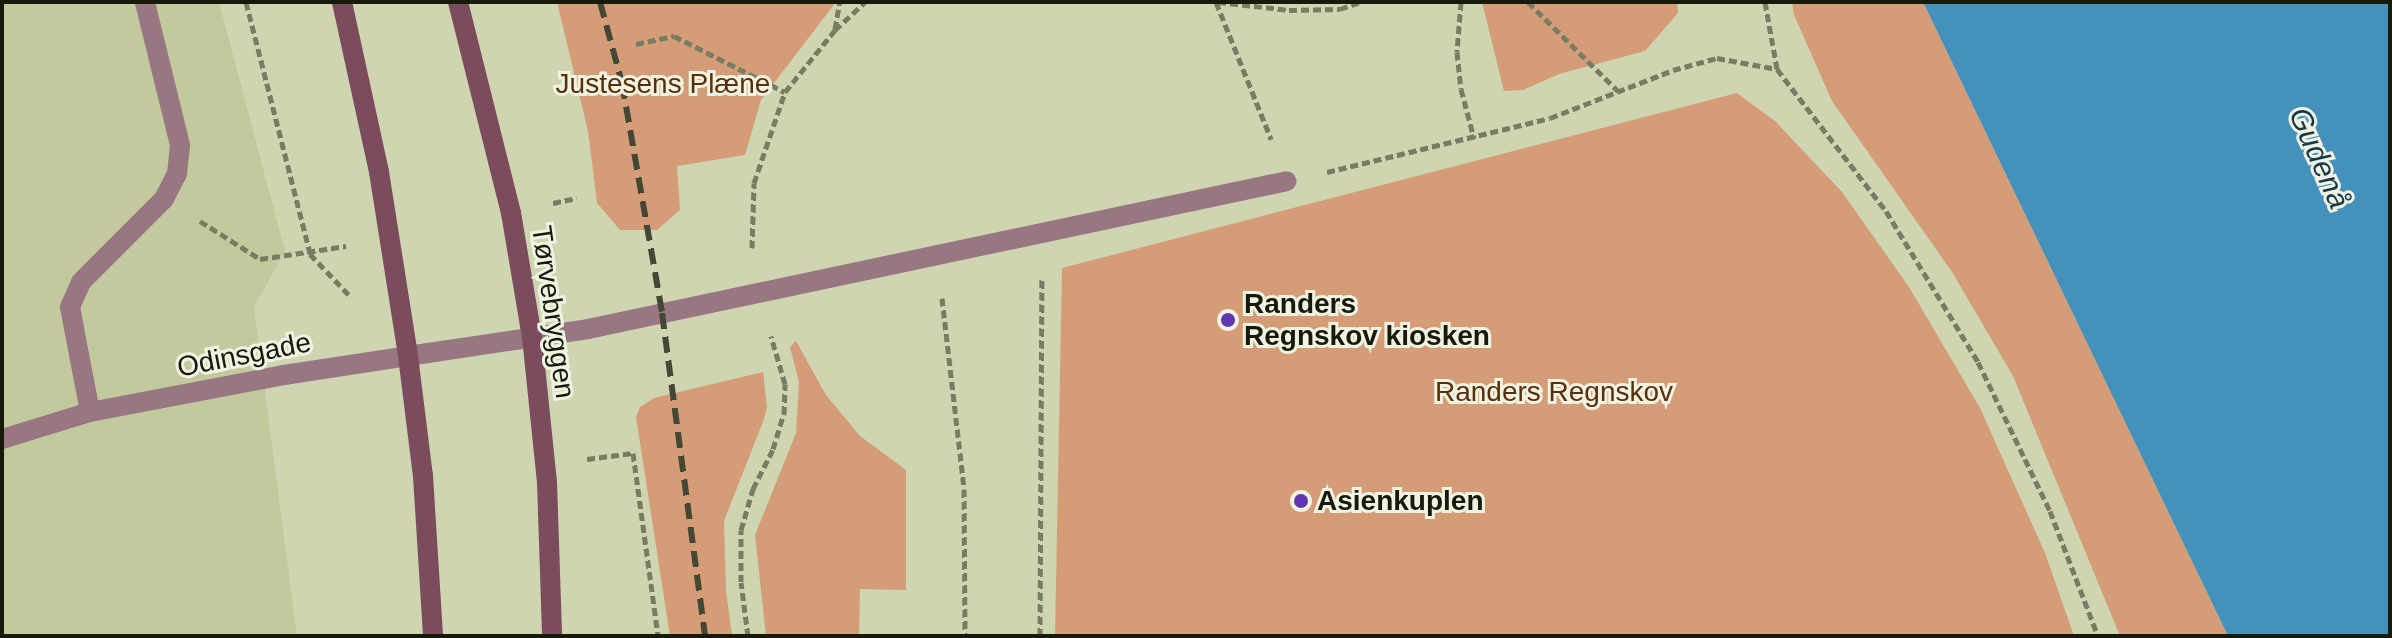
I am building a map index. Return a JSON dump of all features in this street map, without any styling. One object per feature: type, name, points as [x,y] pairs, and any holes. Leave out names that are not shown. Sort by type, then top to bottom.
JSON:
[{"type":"main road","points":[[342,2],[390,237],[408,356],[423,476],[433,636]]},
{"type":"main road","name":"Tørvebryggen","points":[[458,2],[511,213],[532,337],[544,464],[552,636]]},
{"type":"street","points":[[90,412],[70,307],[81,282],[164,199],[177,174],[180,145],[145,2]]},
{"type":"street","name":"Odinsgade","points":[[2,439],[90,412],[284,375],[588,329],[1287,181]]},
{"type":"path","points":[[246,2],[310,254],[353,299]]},
{"type":"path","points":[[835,30],[840,2]]},
{"type":"path","points":[[1360,2],[1340,9],[1289,10],[1217,2],[1287,181],[1550,118],[1618,91],[1717,58],[1777,69]]},
{"type":"path","points":[[1461,2],[1457,52],[1461,89],[1474,138]]},
{"type":"path","points":[[1528,2],[1618,91]]},
{"type":"path","points":[[1765,2],[1777,69],[1886,211],[1978,362],[2050,511],[2098,636]]},
{"type":"path","points":[[636,44],[674,36],[785,92]]},
{"type":"path","points":[[164,199],[260,259],[310,254],[390,237]]},
{"type":"path","points":[[1040,636],[1042,234]]},
{"type":"path","points":[[938,257],[964,489],[965,636]]},
{"type":"path","points":[[544,464],[633,453],[658,636]]},
{"type":"shaded area","points":[[2,2],[219,2],[285,251],[254,307],[297,636],[2,636]]},
{"type":"green space","name":"Justesens Plæne","points":[[557,2],[836,2],[761,100],[745,155],[677,166],[680,210],[657,230],[620,230],[597,203],[588,131]]},
{"type":"green space","points":[[1482,2],[1677,2],[1678,13],[1645,51],[1559,74],[1523,90],[1504,91]]},
{"type":"green space","points":[[1792,2],[1923,2],[2228,636],[2120,636],[2013,376],[1952,272],[1832,101],[1794,15]]},
{"type":"green space","name":"Randers Regnskov","points":[[1737,93],[1775,121],[1842,192],[1909,287],[1980,408],[2045,553],[2074,636],[1055,636],[1062,268]]},
{"type":"green space","points":[[796,341],[826,395],[860,436],[906,470],[906,590],[860,589],[859,636],[766,636],[755,535],[796,433],[799,382],[790,347]]},
{"type":"green space","points":[[763,372],[767,407],[764,419],[724,521],[726,590],[732,636],[670,636],[636,417],[640,407],[654,398]]},
{"type":"water","name":"Gudenå","points":[[1923,2],[2390,2],[2390,636],[2228,636]]},
{"type":"railway","points":[[600,2],[622,83],[662,313],[705,636]]},
{"type":"place","name":"Randers Regnskov kiosken","points":[[1228,320]]},
{"type":"place","name":"Asienkuplen","points":[[1301,501]]}]
